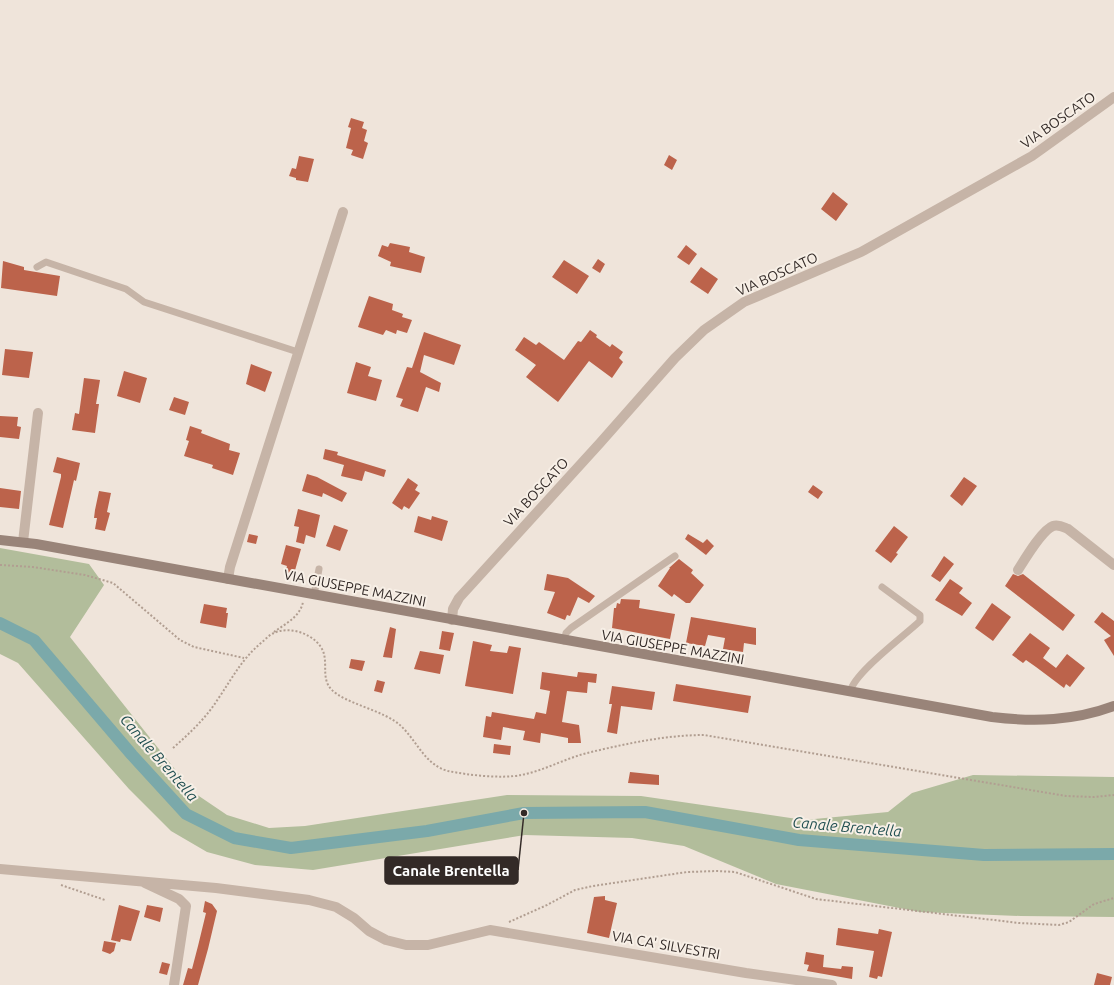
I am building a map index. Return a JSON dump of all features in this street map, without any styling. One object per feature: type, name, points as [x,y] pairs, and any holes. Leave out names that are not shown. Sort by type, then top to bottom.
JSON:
[{"type":"main road","name":"VIA GIUSEPPE MAZZINI","points":[[0,540],[23,542],[564,641],[1012,719],[1041,720],[1082,717],[1114,706]]},
{"type":"street","name":"VIA BOSCATO","points":[[452,620],[453,609],[459,598],[675,358],[704,330],[744,302],[861,252],[1032,156],[1114,97]]},
{"type":"street","points":[[228,579],[228,572],[343,212]]},
{"type":"street","points":[[23,542],[38,413]]},
{"type":"street","points":[[1018,570],[1047,530],[1054,526],[1061,525],[1114,565]]},
{"type":"street","name":"VIA CA' SILVESTRI","points":[[0,869],[254,892],[322,903],[336,907],[354,918],[369,931],[386,940],[406,945],[428,945],[476,932],[495,930],[746,973],[832,985]]},
{"type":"street","points":[[142,882],[156,890],[179,899],[186,906],[174,985]]},
{"type":"lane","points":[[37,267],[46,262],[126,289],[144,302],[298,352]]},
{"type":"lane","points":[[564,641],[566,633],[571,628],[675,556]]},
{"type":"lane","points":[[309,594],[319,569]]},
{"type":"lane","points":[[850,692],[851,684],[920,621],[920,615],[882,587]]},
{"type":"path","points":[[0,565],[85,575],[113,583],[180,640],[194,647],[244,658]]},
{"type":"path","points":[[174,748],[195,728],[218,700],[232,675],[244,658],[295,616],[301,610],[309,594]]},
{"type":"path","points":[[273,633],[294,630],[311,638],[324,653],[326,679],[333,691],[379,713],[401,726],[431,761],[438,767],[449,771],[491,776],[521,775],[585,754],[680,735],[704,735],[1066,796],[1094,797],[1114,795]]},
{"type":"path","points":[[495,930],[498,925],[547,905],[574,890],[695,872],[735,872],[816,899],[1019,923],[1059,925],[1068,922],[1094,904],[1114,898]]},
{"type":"path","points":[[48,873],[47,877],[57,883],[105,900]]},
{"type":"green space","points":[[0,548],[89,564],[104,585],[70,637],[193,792],[227,815],[269,828],[305,826],[507,795],[641,796],[804,820],[888,812],[912,793],[973,775],[1114,777],[1114,917],[1021,916],[920,912],[776,884],[684,846],[632,838],[525,835],[313,870],[255,865],[207,852],[171,831],[129,789],[18,663],[0,654]]},
{"type":"building","points":[[351,118],[364,122],[362,128],[367,130],[364,141],[368,143],[363,159],[351,155],[353,150],[346,148],[351,128],[348,127]]},
{"type":"building","points":[[669,155],[677,160],[672,170],[664,165]]},
{"type":"building","points":[[299,156],[314,159],[308,182],[296,180],[296,178],[289,176],[292,168],[296,169]]},
{"type":"building","points":[[833,192],[848,204],[836,221],[821,209]]},
{"type":"building","points":[[390,243],[410,247],[409,252],[425,257],[421,273],[390,266],[391,262],[378,256],[382,245],[388,247]]},
{"type":"building","points":[[686,245],[697,254],[689,265],[677,257]]},
{"type":"building","points":[[598,259],[605,264],[600,273],[592,268]]},
{"type":"building","points":[[564,260],[589,276],[577,294],[552,277]]},
{"type":"building","points":[[3,261],[24,267],[24,270],[60,276],[57,296],[1,288]]},
{"type":"building","points":[[701,267],[718,279],[708,294],[690,282]]},
{"type":"building","points":[[369,296],[393,304],[392,310],[403,314],[402,317],[412,320],[407,333],[397,330],[396,334],[386,330],[383,335],[358,327]]},
{"type":"building","points":[[590,330],[597,335],[596,337],[610,347],[612,344],[623,352],[619,358],[623,362],[612,378],[589,361],[558,402],[526,377],[536,365],[515,350],[524,337],[536,345],[539,342],[564,360],[578,341],[581,342]]},
{"type":"building","points":[[424,332],[461,345],[454,365],[424,355],[420,372],[441,383],[439,392],[426,387],[418,412],[400,406],[403,399],[396,397],[407,367],[412,368]]},
{"type":"building","points":[[5,349],[33,352],[29,378],[2,375]]},
{"type":"building","points":[[356,362],[371,367],[368,376],[382,380],[376,401],[347,393]]},
{"type":"building","points":[[251,364],[272,372],[265,392],[246,384]]},
{"type":"building","points":[[124,371],[147,378],[140,403],[117,396]]},
{"type":"building","points":[[84,378],[100,380],[96,404],[99,404],[95,433],[72,430],[75,413],[79,414]]},
{"type":"building","points":[[174,397],[189,402],[185,415],[169,410]]},
{"type":"building","points":[[0,416],[18,417],[17,426],[21,427],[19,439],[0,437]]},
{"type":"building","points":[[190,426],[202,430],[201,433],[230,444],[229,450],[240,453],[233,475],[212,468],[213,465],[184,456],[189,441],[186,440]]},
{"type":"building","points":[[325,449],[338,452],[337,455],[386,470],[384,477],[365,471],[362,481],[341,476],[344,465],[323,459]]},
{"type":"building","points":[[57,457],[80,463],[76,481],[74,480],[63,528],[49,525],[61,477],[61,474],[53,472]]},
{"type":"building","points":[[307,474],[317,477],[347,493],[342,502],[323,493],[322,497],[302,491]]},
{"type":"building","points":[[964,477],[977,486],[962,506],[950,496]]},
{"type":"building","points":[[408,478],[418,485],[415,490],[420,493],[409,509],[404,506],[402,510],[392,503]]},
{"type":"building","points":[[813,485],[823,492],[818,499],[808,492]]},
{"type":"building","points":[[0,488],[21,491],[19,509],[0,507]]},
{"type":"building","points":[[99,491],[111,493],[107,512],[110,513],[105,531],[95,529],[97,518],[94,518]]},
{"type":"building","points":[[298,509],[320,515],[315,538],[306,535],[304,544],[296,542],[299,527],[294,526]]},
{"type":"building","points":[[418,516],[431,520],[432,516],[448,521],[442,541],[414,532]]},
{"type":"building","points":[[334,525],[348,530],[340,551],[326,546]]},
{"type":"building","points":[[894,526],[908,537],[896,553],[898,554],[891,563],[875,551]]},
{"type":"building","points":[[249,534],[258,536],[256,544],[247,542]]},
{"type":"building","points":[[688,534],[703,543],[707,539],[714,546],[706,555],[685,539]]},
{"type":"building","points":[[286,545],[301,549],[294,574],[285,572],[287,566],[281,564]]},
{"type":"building","points":[[944,556],[954,564],[940,582],[931,576]]},
{"type":"building","points":[[679,559],[693,570],[691,573],[704,585],[690,603],[686,603],[674,594],[672,597],[658,586],[669,568]]},
{"type":"building","points":[[547,574],[568,578],[595,596],[589,603],[578,597],[570,616],[567,615],[565,620],[547,613],[555,592],[544,590]]},
{"type":"building","points":[[1013,574],[1018,576],[1023,574],[1075,615],[1063,631],[1005,586]]},
{"type":"building","points":[[950,579],[963,588],[959,593],[972,603],[962,616],[935,600]]},
{"type":"building","points":[[621,599],[640,600],[639,608],[675,614],[670,639],[612,628],[614,608],[616,608],[617,603],[620,604]]},
{"type":"building","points":[[992,603],[1011,617],[993,641],[975,628]]},
{"type":"building","points":[[204,604],[227,608],[226,613],[228,613],[226,628],[200,623]]},
{"type":"building","points":[[1102,612],[1114,621],[1114,656],[1104,640],[1111,636],[1094,622]]},
{"type":"building","points":[[691,617],[756,628],[756,645],[744,643],[743,652],[723,649],[725,638],[708,635],[705,646],[686,643]]},
{"type":"building","points":[[390,627],[396,629],[392,658],[383,657]]},
{"type":"building","points":[[442,631],[454,633],[450,651],[439,649]]},
{"type":"building","points":[[1030,633],[1050,648],[1043,658],[1056,668],[1067,654],[1085,668],[1070,687],[1066,684],[1064,688],[1026,660],[1023,663],[1012,655]]},
{"type":"building","points":[[473,641],[492,645],[490,651],[507,653],[509,646],[521,648],[513,694],[465,686]]},
{"type":"building","points":[[420,651],[444,655],[440,674],[414,669]]},
{"type":"building","points":[[351,659],[365,661],[362,671],[349,668]]},
{"type":"building","points":[[542,672],[577,677],[578,672],[597,674],[596,683],[588,682],[587,693],[567,691],[562,722],[579,725],[581,743],[568,743],[568,738],[541,733],[540,743],[523,740],[525,731],[503,727],[501,740],[483,737],[486,716],[491,717],[492,712],[534,719],[536,712],[546,714],[550,691],[540,689]]},
{"type":"building","points":[[377,680],[385,682],[382,693],[374,691]]},
{"type":"building","points":[[676,684],[751,696],[748,713],[673,701]]},
{"type":"building","points":[[612,686],[655,692],[652,710],[621,706],[617,734],[607,732],[612,704],[609,704]]},
{"type":"building","points":[[494,744],[511,746],[510,755],[493,753]]},
{"type":"building","points":[[630,772],[659,775],[659,785],[628,783]]},
{"type":"building","points":[[605,896],[605,900],[617,903],[609,938],[587,933],[594,897]]},
{"type":"building","points":[[205,901],[212,904],[217,911],[208,949],[198,985],[183,985],[188,968],[192,969],[206,913],[203,912]]},
{"type":"building","points":[[119,905],[140,911],[131,941],[121,939],[120,942],[111,940]]},
{"type":"building","points":[[147,905],[163,908],[160,922],[144,917]]},
{"type":"building","points":[[838,928],[878,934],[879,929],[892,932],[882,977],[878,976],[877,979],[869,977],[874,951],[836,945]]},
{"type":"building","points":[[104,941],[116,943],[114,951],[110,954],[102,951]]},
{"type":"building","points":[[806,952],[824,955],[823,967],[841,969],[842,966],[853,967],[852,979],[807,971],[809,965],[804,964]]},
{"type":"building","points":[[162,962],[170,964],[167,975],[159,973]]},
{"type":"building","points":[[1097,973],[1112,977],[1110,985],[1094,985]]},
{"type":"waterway","name":"Canale Brentella","points":[[0,623],[34,640],[132,755],[186,814],[234,838],[291,848],[427,831],[524,813],[645,812],[799,840],[984,855],[1114,854]]},
{"type":"place","name":"Canale Brentella","points":[[524,813]]}]
